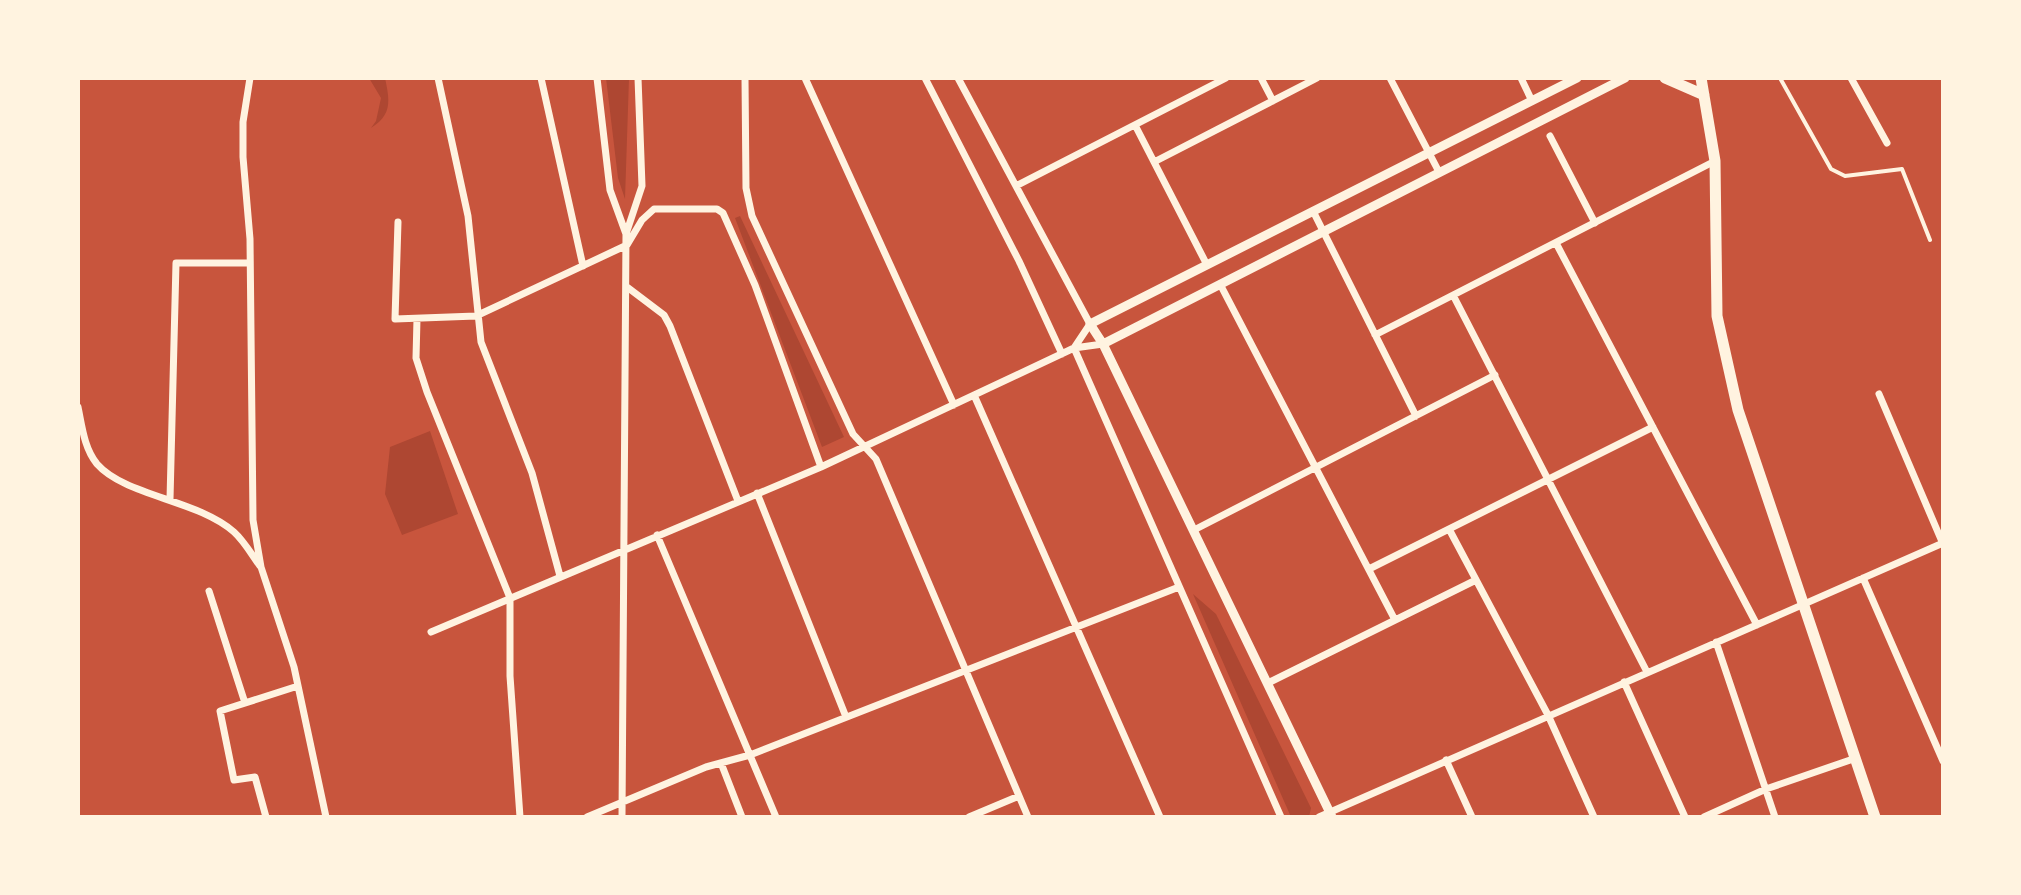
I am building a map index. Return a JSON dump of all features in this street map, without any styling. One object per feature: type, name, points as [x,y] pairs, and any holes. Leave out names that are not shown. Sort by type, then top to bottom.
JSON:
[{"type":"main road","points":[[1665,78],[1704,95]]},
{"type":"main road","points":[[1701,78],[1715,161],[1715,281],[1723,351],[1738,410],[1875,817]]},
{"type":"street","points":[[250,78],[243,122],[250,263],[253,520],[261,567],[298,686],[326,817]]},
{"type":"street","points":[[438,78],[468,216],[481,342],[532,473],[560,576]]},
{"type":"street","points":[[541,78],[583,266]]},
{"type":"street","points":[[597,78],[610,190],[627,245],[622,817]]},
{"type":"street","points":[[626,234],[642,186],[638,78]]},
{"type":"street","points":[[745,78],[748,205],[853,434],[876,459],[1028,817]]},
{"type":"street","points":[[805,78],[954,405]]},
{"type":"street","points":[[925,78],[1019,261],[1062,354]]},
{"type":"street","points":[[973,78],[960,81],[1103,344],[1331,814]]},
{"type":"street","points":[[1016,186],[1226,78]]},
{"type":"street","points":[[1261,78],[1273,101]]},
{"type":"street","points":[[1154,162],[1317,78]]},
{"type":"street","points":[[1390,78],[1439,172]]},
{"type":"street","points":[[1521,78],[1532,101]]},
{"type":"street","points":[[1074,348],[1090,324],[1577,78]]},
{"type":"street","points":[[431,632],[821,467],[1074,348],[1103,344],[1625,78]]},
{"type":"street","points":[[1851,78],[1887,143]]},
{"type":"street","points":[[1135,125],[1207,265]]},
{"type":"street","points":[[1550,136],[1595,223]]},
{"type":"street","points":[[1375,335],[1715,161]]},
{"type":"street","points":[[398,222],[395,319],[417,319],[476,316],[627,245],[642,220],[654,209],[717,209],[727,218],[750,274],[821,467]]},
{"type":"street","points":[[1313,211],[1416,416]]},
{"type":"street","points":[[1556,243],[1757,625]]},
{"type":"street","points":[[170,499],[176,263],[250,263]]},
{"type":"street","points":[[1220,284],[1395,620]]},
{"type":"street","points":[[627,287],[664,315],[670,326],[738,501]]},
{"type":"street","points":[[1453,295],[1647,672]]},
{"type":"street","points":[[417,319],[416,358],[427,392],[510,598],[511,690],[520,817]]},
{"type":"street","points":[[1074,348],[1281,817]]},
{"type":"street","points":[[1194,530],[1495,375]]},
{"type":"street","points":[[1319,817],[1943,544],[1879,394]]},
{"type":"street","points":[[974,395],[1160,817]]},
{"type":"street","points":[[78,407],[84,440],[95,462],[109,475],[201,511],[234,532],[261,567]]},
{"type":"street","points":[[1369,569],[1653,427]]},
{"type":"street","points":[[757,493],[846,717]]},
{"type":"street","points":[[1449,529],[1548,715],[1594,817]]},
{"type":"street","points":[[657,535],[776,817]]},
{"type":"street","points":[[1863,578],[1943,761]]},
{"type":"street","points":[[1268,683],[1476,580]]},
{"type":"street","points":[[587,817],[1179,587]]},
{"type":"street","points":[[209,591],[245,703]]},
{"type":"street","points":[[1716,642],[1775,817]]},
{"type":"street","points":[[1624,682],[1685,817]]},
{"type":"street","points":[[266,817],[255,777],[234,780],[220,711],[298,686]]},
{"type":"street","points":[[1704,817],[1766,789],[1856,758]]},
{"type":"street","points":[[1446,760],[1472,817]]},
{"type":"street","points":[[721,763],[742,817]]},
{"type":"street","points":[[969,817],[1019,796]]},
{"type":"lane","points":[[1780,78],[1831,169],[1845,176],[1902,169],[1930,240]]},
{"type":"shaded area","points":[[369,78],[385,78],[388,100],[383,118],[371,128],[376,121],[381,98]]},
{"type":"shaded area","points":[[606,78],[629,78],[625,199],[618,178]]},
{"type":"shaded area","points":[[740,216],[844,437],[822,447],[735,218]]},
{"type":"shaded area","points":[[430,431],[458,514],[402,535],[385,494],[390,447]]},
{"type":"shaded area","points":[[1193,594],[1216,614],[1311,808],[1309,817],[1291,817]]}]
